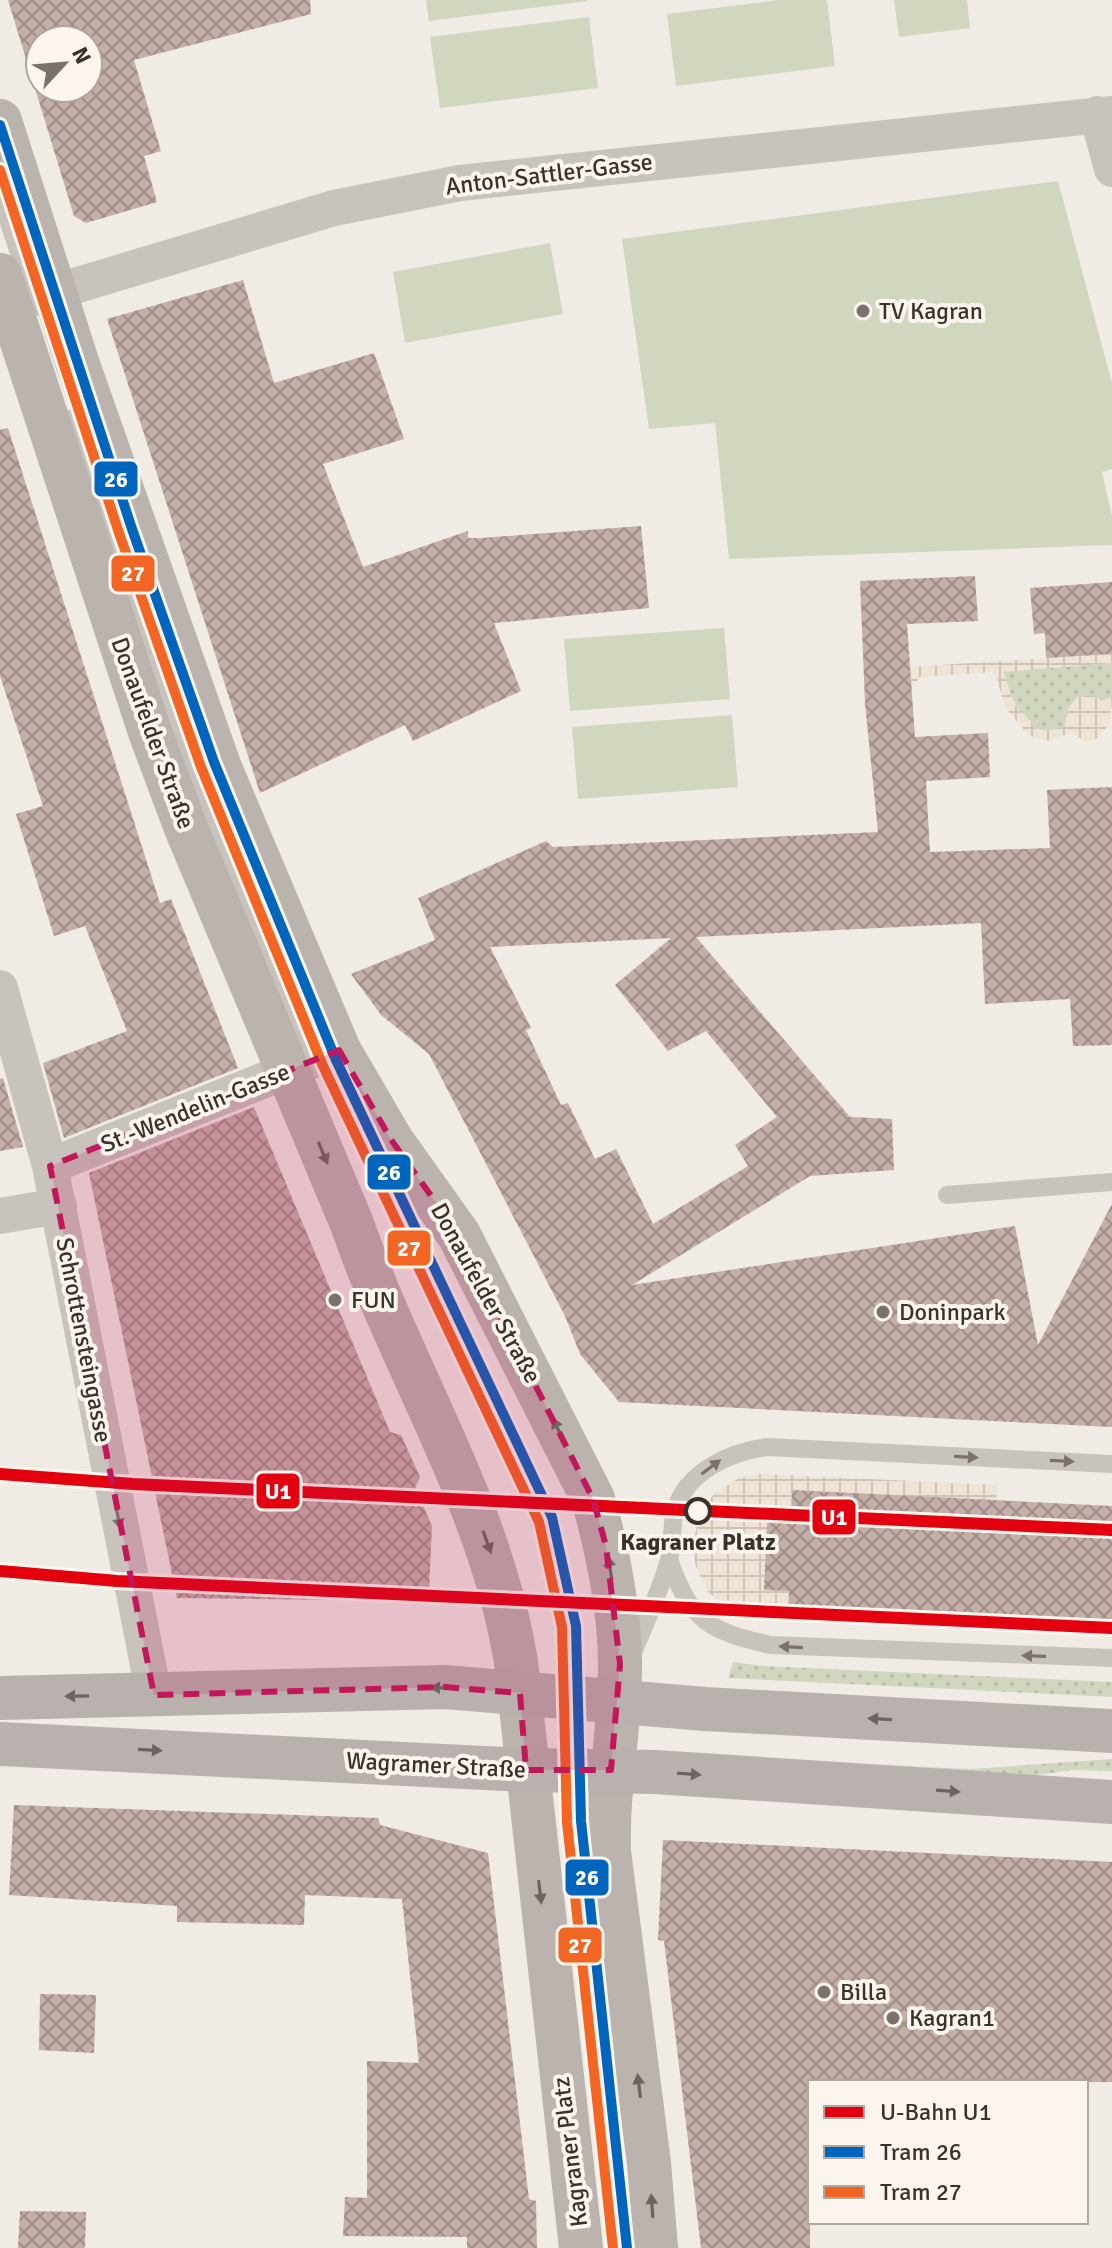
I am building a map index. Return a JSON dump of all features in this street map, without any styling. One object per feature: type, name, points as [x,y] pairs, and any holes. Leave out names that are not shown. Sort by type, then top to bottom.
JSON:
[{"type":"main road","name":"Donaufelder Straße","points":[[0,121],[23,301],[220,768],[318,1058],[370,1277],[486,1539],[505,1595],[520,1693],[569,1770],[617,1702],[618,1619],[606,1546],[593,1499],[459,1235],[392,1141],[318,1058]]},
{"type":"main road","points":[[0,1698],[445,1687],[617,1702],[1112,1731]]},
{"type":"main road","name":"Wagramer Straße","points":[[0,1744],[569,1770],[1112,1802]]},
{"type":"main road","name":"Kagraner Platz","points":[[569,1770],[581,2248]]},
{"type":"main road","name":"Kagraner Platz","points":[[569,1770],[607,1808],[609,1851],[649,2163],[656,2248]]},
{"type":"street","points":[[1104,114],[1112,169]]},
{"type":"street","name":"Anton-Sattler-Gasse","points":[[23,301],[334,208],[460,183],[1104,114]]},
{"type":"street","name":"Schrottensteingasse","points":[[0,988],[59,1206],[154,1695]]},
{"type":"street","name":"St.-Wendelin-Gasse","points":[[50,1166],[318,1058]]},
{"type":"street","points":[[0,1216],[59,1206]]},
{"type":"lane","name":"Donaufelder Straße","points":[[0,195],[23,301]]},
{"type":"lane","name":"Donaufelder Straße","points":[[68,400],[194,772],[318,1058],[338,1094]]},
{"type":"lane","points":[[318,1058],[338,1094]]},
{"type":"lane","name":"Kagraner Platz","points":[[338,1094],[536,1504],[558,1582],[568,1654],[569,1770],[575,1887],[618,2248]]},
{"type":"lane","points":[[947,1195],[1112,1182]]},
{"type":"lane","points":[[617,1702],[669,1559],[676,1506],[696,1478],[718,1461],[741,1451],[767,1447],[1112,1464]]},
{"type":"lane","points":[[669,1559],[678,1586],[709,1624],[726,1635],[770,1645],[1112,1658]]},
{"type":"highlighted area","points":[[339,1050],[392,1141],[459,1235],[593,1499],[606,1546],[620,1664],[611,1770],[526,1770],[520,1693],[445,1687],[154,1695],[50,1166]]},
{"type":"green space","points":[[426,0],[587,0],[588,1],[429,21]]},
{"type":"green space","points":[[779,0],[827,0],[835,66],[676,86],[667,14]]},
{"type":"green space","points":[[894,0],[967,0],[970,28],[899,37]]},
{"type":"green space","points":[[589,17],[598,88],[440,108],[430,37]]},
{"type":"green space","name":"TV Kagran","points":[[1058,181],[1112,383],[1112,469],[1102,472],[1112,516],[1112,545],[729,559],[715,423],[649,429],[622,239]]},
{"type":"green space","points":[[550,243],[563,314],[405,343],[393,272]]},
{"type":"green space","points":[[724,628],[730,699],[570,711],[564,639]]},
{"type":"green space","points":[[1112,663],[1112,697],[1102,701],[1093,695],[1077,697],[1066,718],[1065,727],[1052,731],[1041,730],[1024,717],[1011,695],[1003,671]]},
{"type":"green space","points":[[732,715],[738,787],[578,799],[572,727]]},
{"type":"green space","points":[[733,1662],[1112,1682],[1112,1697],[728,1678]]},
{"type":"green space","points":[[721,1758],[972,1769],[1112,1759],[1112,1771],[1072,1770],[1002,1780]]},
{"type":"shaded area","points":[[1112,654],[1112,663],[1003,672],[1015,705],[1040,732],[1065,727],[1068,709],[1077,697],[1093,695],[1103,701],[1112,697],[1110,724],[1096,739],[1085,741],[1072,733],[1046,741],[1028,735],[1005,707],[995,672],[920,677],[883,728],[884,738],[868,738],[865,700],[882,700],[909,667]]},
{"type":"shaded area","points":[[761,1474],[997,1485],[996,1517],[789,1591],[799,1592],[798,1620],[752,1617],[730,1611],[708,1592],[696,1567],[692,1546],[701,1511],[714,1494],[739,1478]]},
{"type":"shaded area","points":[[955,1599],[1112,1606],[1112,1635],[954,1628]]},
{"type":"building","points":[[8,0],[310,0],[311,14],[134,60],[161,151],[144,156],[157,202],[86,223],[74,216],[40,104],[104,104],[104,24],[24,24],[24,52]]},
{"type":"building","points":[[243,280],[274,383],[374,353],[404,439],[323,464],[363,567],[468,531],[468,538],[481,538],[641,526],[649,608],[494,623],[521,691],[413,741],[405,725],[260,793],[107,319]]},
{"type":"building","points":[[8,428],[160,903],[171,899],[238,1068],[64,1138],[43,1063],[127,1031],[85,926],[54,936],[16,814],[43,806],[0,676],[0,430]]},
{"type":"building","points":[[975,576],[978,621],[907,624],[915,737],[988,733],[990,777],[926,781],[930,852],[1050,848],[1047,790],[1112,787],[1112,1045],[1073,1046],[1070,999],[985,1004],[981,923],[696,937],[850,1117],[892,1119],[894,1170],[810,1176],[632,1285],[1015,1226],[1038,1345],[1112,1204],[1112,1427],[619,1402],[580,1354],[565,1316],[429,1054],[381,1015],[351,974],[435,940],[418,898],[546,841],[553,847],[878,832],[865,703],[860,581]],"holes":[[[671,938],[615,985],[668,1051],[706,1031],[777,1117],[735,1145],[748,1166],[653,1224],[616,1149],[595,1159],[568,1103],[561,1105],[526,1030],[531,1028],[490,947]]]},
{"type":"building","points":[[1112,582],[1112,654],[1046,658],[1045,633],[1034,634],[1030,588]]},
{"type":"building","points":[[3,1078],[23,1147],[0,1151],[0,1079]]},
{"type":"building","points":[[254,1107],[390,1432],[401,1435],[420,1477],[415,1488],[432,1526],[429,1591],[416,1601],[177,1598],[89,1173]]},
{"type":"building","points":[[792,1490],[1112,1506],[1112,1626],[788,1611],[789,1591],[764,1590],[768,1506],[792,1507]]},
{"type":"building","points":[[14,1805],[378,1818],[380,1825],[488,1853],[529,2199],[536,2201],[537,2248],[467,2248],[467,2237],[343,2236],[345,2197],[367,2198],[367,2061],[419,2063],[402,1899],[305,1895],[304,1925],[177,1922],[177,1906],[9,1895]]},
{"type":"building","name":"Kagran1","points":[[663,1840],[1112,1862],[1112,2082],[808,2080],[810,2248],[701,2248],[664,1941],[658,1940]]},
{"type":"building","points":[[40,1994],[96,1995],[94,2053],[39,2050]]},
{"type":"building","points":[[20,2211],[86,2212],[85,2248],[18,2248]]},
{"type":"metro line","name":"U1","points":[[0,1474],[133,1484],[1112,1530]]},
{"type":"metro line","name":"U1","points":[[0,1571],[117,1581],[1112,1628]]},
{"type":"tram line","name":"26","points":[[0,125],[132,529],[214,762],[336,1060],[552,1517],[576,1626],[581,1821],[627,2248]]},
{"type":"tram line","name":"27","points":[[0,170],[119,533],[201,767],[323,1066],[539,1522],[562,1627],[567,1822],[613,2248]]},
{"type":"place","name":"TV Kagran","points":[[863,311]]},
{"type":"place","name":"FUN","points":[[335,1300]]},
{"type":"place","name":"Doninpark","points":[[883,1312]]},
{"type":"place","name":"Kagraner Platz","points":[[698,1511]]},
{"type":"place","name":"Billa","points":[[824,1992]]},
{"type":"place","name":"Kagran1","points":[[893,2018]]}]
